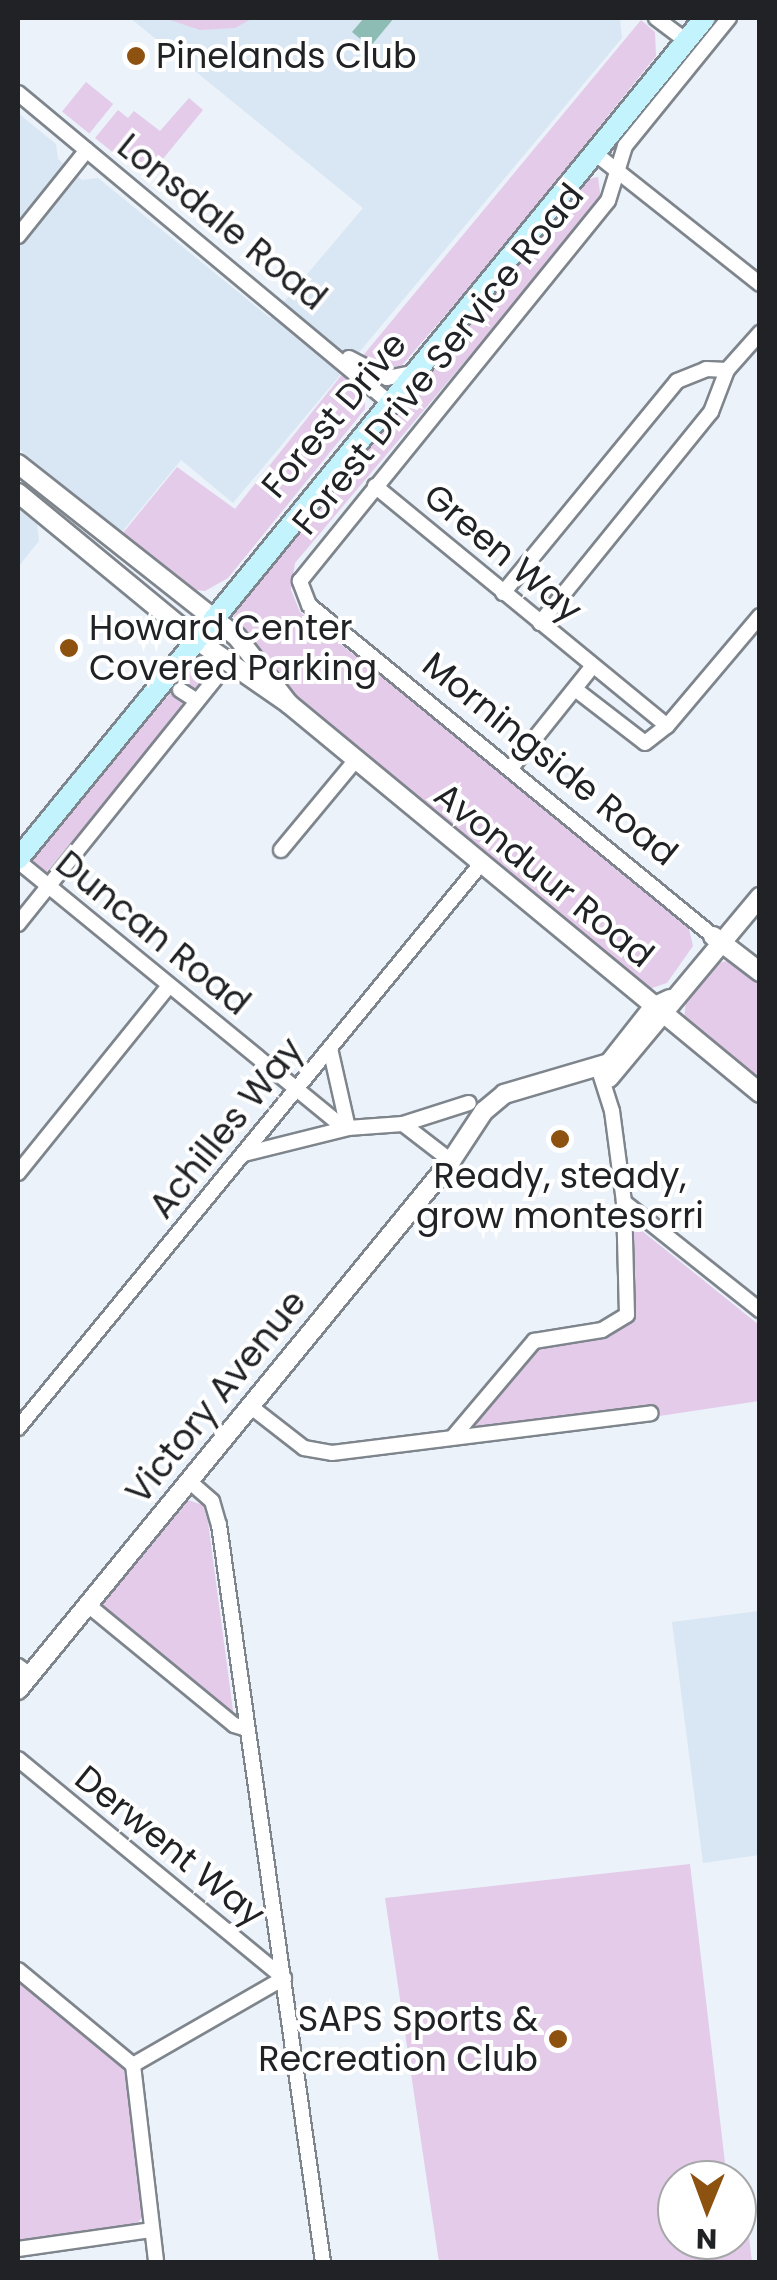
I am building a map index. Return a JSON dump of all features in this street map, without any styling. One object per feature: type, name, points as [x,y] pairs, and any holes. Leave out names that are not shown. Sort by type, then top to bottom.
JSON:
[{"type":"main road","name":"Forest Drive","points":[[18,860],[194,638],[705,18]]},
{"type":"street","points":[[656,18],[686,41]]},
{"type":"street","name":"Forest Drive Service Road","points":[[302,594],[307,568],[608,201],[633,134],[729,18]]},
{"type":"street","name":"Lonsdale Road","points":[[18,93],[388,401]]},
{"type":"street","points":[[18,236],[88,150]]},
{"type":"street","points":[[596,154],[760,284]]},
{"type":"street","points":[[540,623],[712,412],[727,370],[760,333]]},
{"type":"street","name":"Lonsdale Road","points":[[319,340],[381,376],[412,373]]},
{"type":"street","points":[[503,593],[677,381],[706,368],[727,370]]},
{"type":"street","name":"Avonduur Road","points":[[18,464],[212,616],[289,704]]},
{"type":"street","name":"Green Way","points":[[375,486],[667,726]]},
{"type":"street","name":"Avonduur Road","points":[[18,494],[194,638],[289,704],[480,866],[662,1007],[760,1093]]},
{"type":"street","name":"Morningside Road","points":[[302,594],[760,972]]},
{"type":"street","points":[[575,690],[645,743],[667,726],[760,616]]},
{"type":"street","name":"Green Way","points":[[511,768],[592,667]]},
{"type":"street","points":[[18,924],[215,678]]},
{"type":"street","points":[[180,690],[197,702]]},
{"type":"street","points":[[281,850],[355,761]]},
{"type":"street","name":"Duncan Road","points":[[18,860],[348,1128]]},
{"type":"street","name":"Achilles Way","points":[[18,1428],[480,866]]},
{"type":"street","points":[[453,1436],[534,1341],[602,1330],[627,1315],[624,1202],[601,1075],[704,958],[760,883]]},
{"type":"street","points":[[718,939],[760,896]]},
{"type":"street","points":[[18,1173],[170,986]]},
{"type":"street","points":[[330,1048],[348,1128]]},
{"type":"street","name":"Victory Avenue","points":[[22,1677],[88,1605],[504,1094],[601,1075]]},
{"type":"street","points":[[242,1155],[348,1128],[403,1124],[469,1102]]},
{"type":"street","points":[[403,1124],[451,1161]]},
{"type":"street","points":[[624,1202],[760,1310]]},
{"type":"street","points":[[250,1406],[318,1453],[651,1412]]},
{"type":"street","points":[[189,1481],[217,1512],[323,2262]]},
{"type":"street","points":[[88,1605],[234,1725],[248,1729]]},
{"type":"street","name":"Derwent Way","points":[[18,1759],[284,1978]]},
{"type":"street","points":[[18,1970],[133,2065],[156,2262]]},
{"type":"street","points":[[133,2065],[284,1978]]},
{"type":"street","points":[[18,2250],[150,2230]]},
{"type":"shaded area","points":[[130,18],[620,18],[622,38],[233,503],[181,460],[121,533],[18,448],[18,113],[56,144],[58,159],[82,180],[98,178],[270,318],[363,208]]},
{"type":"shaded area","points":[[164,18],[253,18],[235,28],[200,30]]},
{"type":"shaded area","points":[[364,18],[394,18],[370,47],[352,32]]},
{"type":"shaded area","points":[[641,20],[655,32],[656,56],[486,268],[397,371],[361,358]]},
{"type":"shaded area","points":[[86,82],[113,104],[89,134],[62,112]]},
{"type":"shaded area","points":[[189,98],[203,110],[153,171],[136,171],[95,138],[118,110],[128,118],[134,111],[160,131]]},
{"type":"shaded area","points":[[598,177],[601,200],[295,563],[291,590],[300,612],[687,920],[693,946],[667,983],[649,989],[303,708],[231,613],[582,180]]},
{"type":"shaded area","points":[[344,372],[365,392],[365,409],[228,578],[205,591],[187,589],[118,539],[177,467],[235,509]]},
{"type":"shaded area","points":[[18,508],[37,524],[39,541],[18,567]]},
{"type":"shaded area","points":[[199,660],[216,661],[229,672],[206,704],[196,695],[43,876],[30,857]]},
{"type":"shaded area","points":[[730,960],[759,979],[759,1085],[684,1019],[686,1001],[716,964]]},
{"type":"shaded area","points":[[631,1222],[759,1325],[759,1401],[560,1431],[474,1427],[535,1348],[608,1334],[625,1323]]},
{"type":"shaded area","points":[[185,1499],[203,1505],[208,1522],[234,1718],[100,1610],[101,1597]]},
{"type":"shaded area","points":[[759,1611],[759,1855],[703,1863],[672,1622]]},
{"type":"shaded area","name":"SAPS Sports & Recreation Club","points":[[690,1864],[725,2160],[657,2160],[657,2260],[752,2262],[439,2262],[385,1898]]},
{"type":"shaded area","points":[[18,1981],[121,2065],[128,2080],[143,2216],[135,2226],[18,2246]]},
{"type":"place","name":"Pinelands Club","points":[[136,56]]},
{"type":"place","name":"Howard Center Covered Parking","points":[[69,648]]},
{"type":"place","name":"Ready, steady, grow montesorri","points":[[560,1139]]},
{"type":"place","name":"SAPS Sports & Recreation Club","points":[[558,2039]]}]
